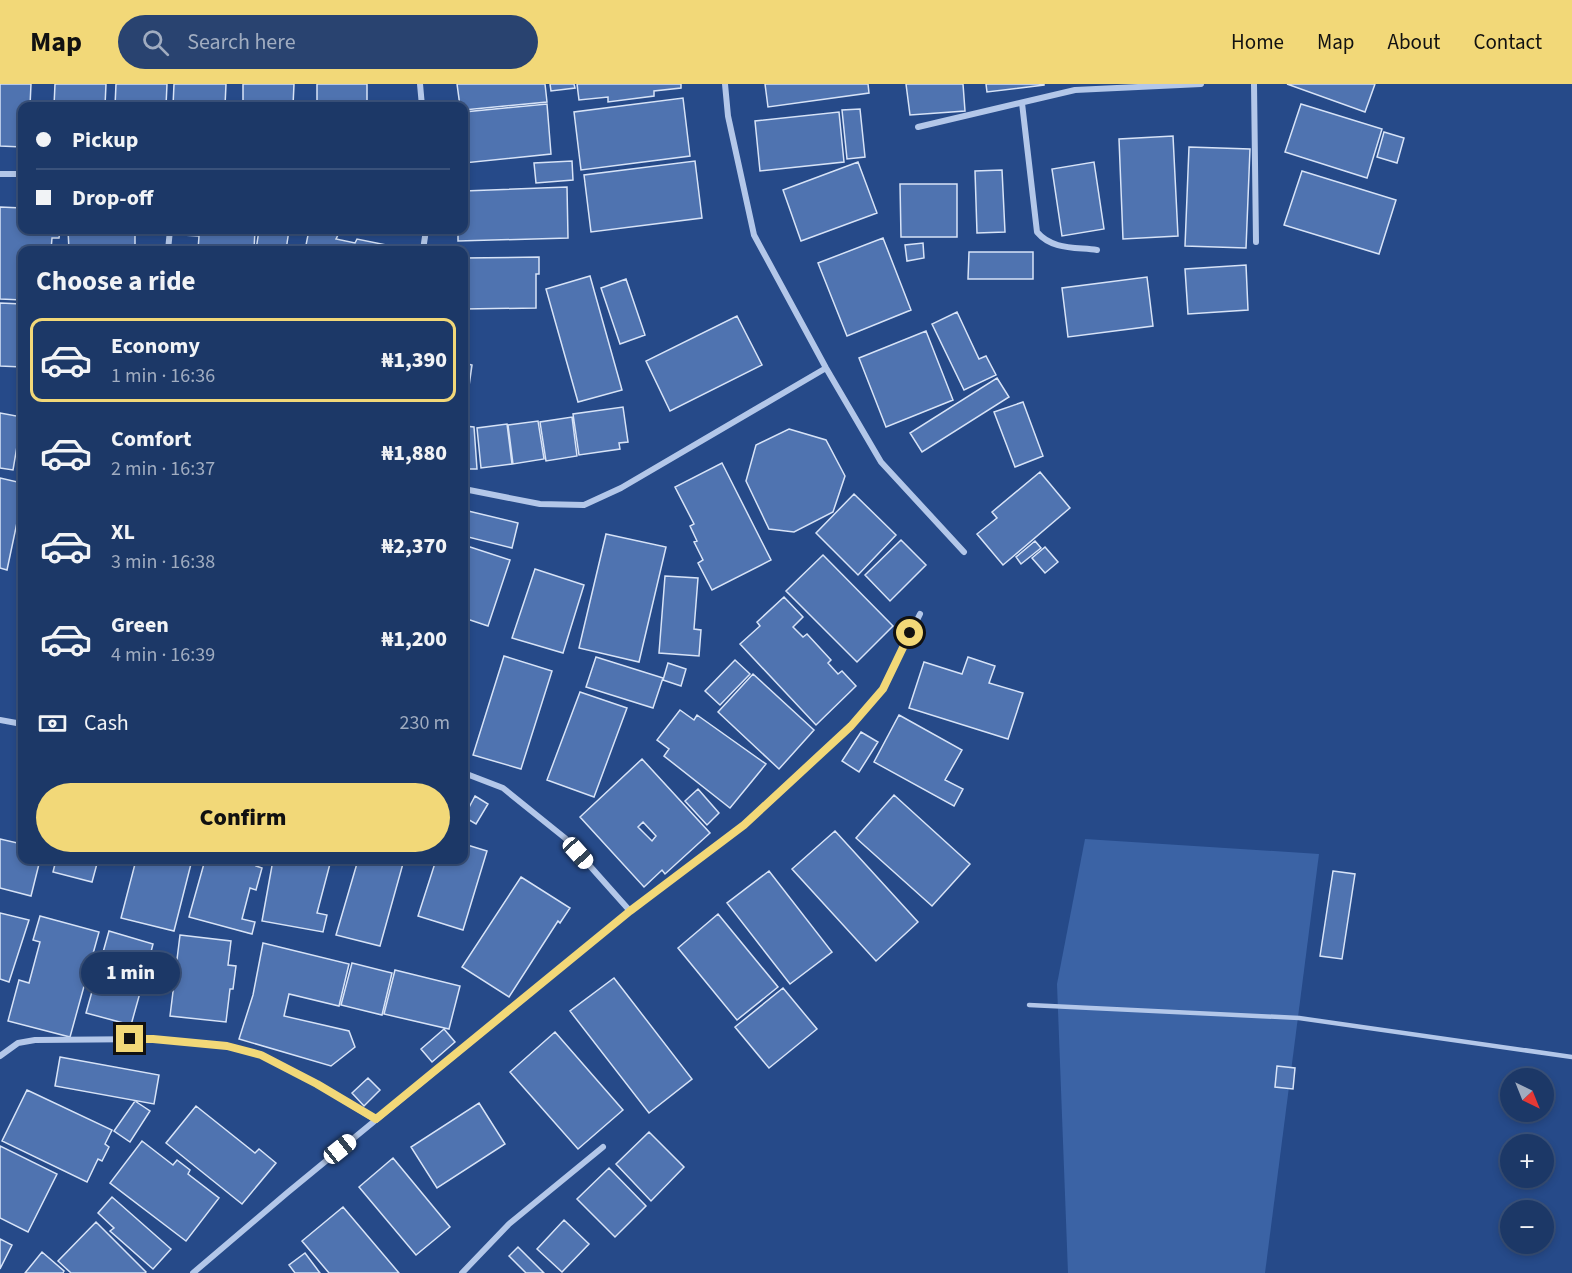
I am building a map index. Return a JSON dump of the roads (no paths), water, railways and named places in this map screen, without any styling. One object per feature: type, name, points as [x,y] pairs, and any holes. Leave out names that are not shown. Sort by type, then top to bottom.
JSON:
[{"type":"street","points":[[420,84],[422,102]]},
{"type":"street","points":[[725,84],[728,116],[754,235],[826,368],[881,462],[964,552]]},
{"type":"street","points":[[918,127],[1022,103],[1075,87],[1201,84]]},
{"type":"street","points":[[1254,84],[1256,242]]},
{"type":"street","points":[[1022,103],[1036,232],[1043,240],[1053,245],[1097,250]]},
{"type":"street","points":[[0,174],[18,174]]},
{"type":"street","points":[[468,490],[540,504],[584,505],[621,488],[826,368]]},
{"type":"street","points":[[193,1273],[376,1119],[630,911],[744,825],[851,726],[883,689],[920,614]]},
{"type":"street","points":[[0,720],[18,723]]},
{"type":"street","points":[[468,775],[503,788],[564,838],[630,911]]},
{"type":"street","points":[[0,1056],[18,1043],[35,1040],[153,1039],[227,1046],[261,1055],[317,1084],[376,1119]]},
{"type":"street","points":[[462,1273],[509,1224],[603,1147]]},
{"type":"lane","points":[[1029,1005],[1299,1018],[1572,1057]]}]
